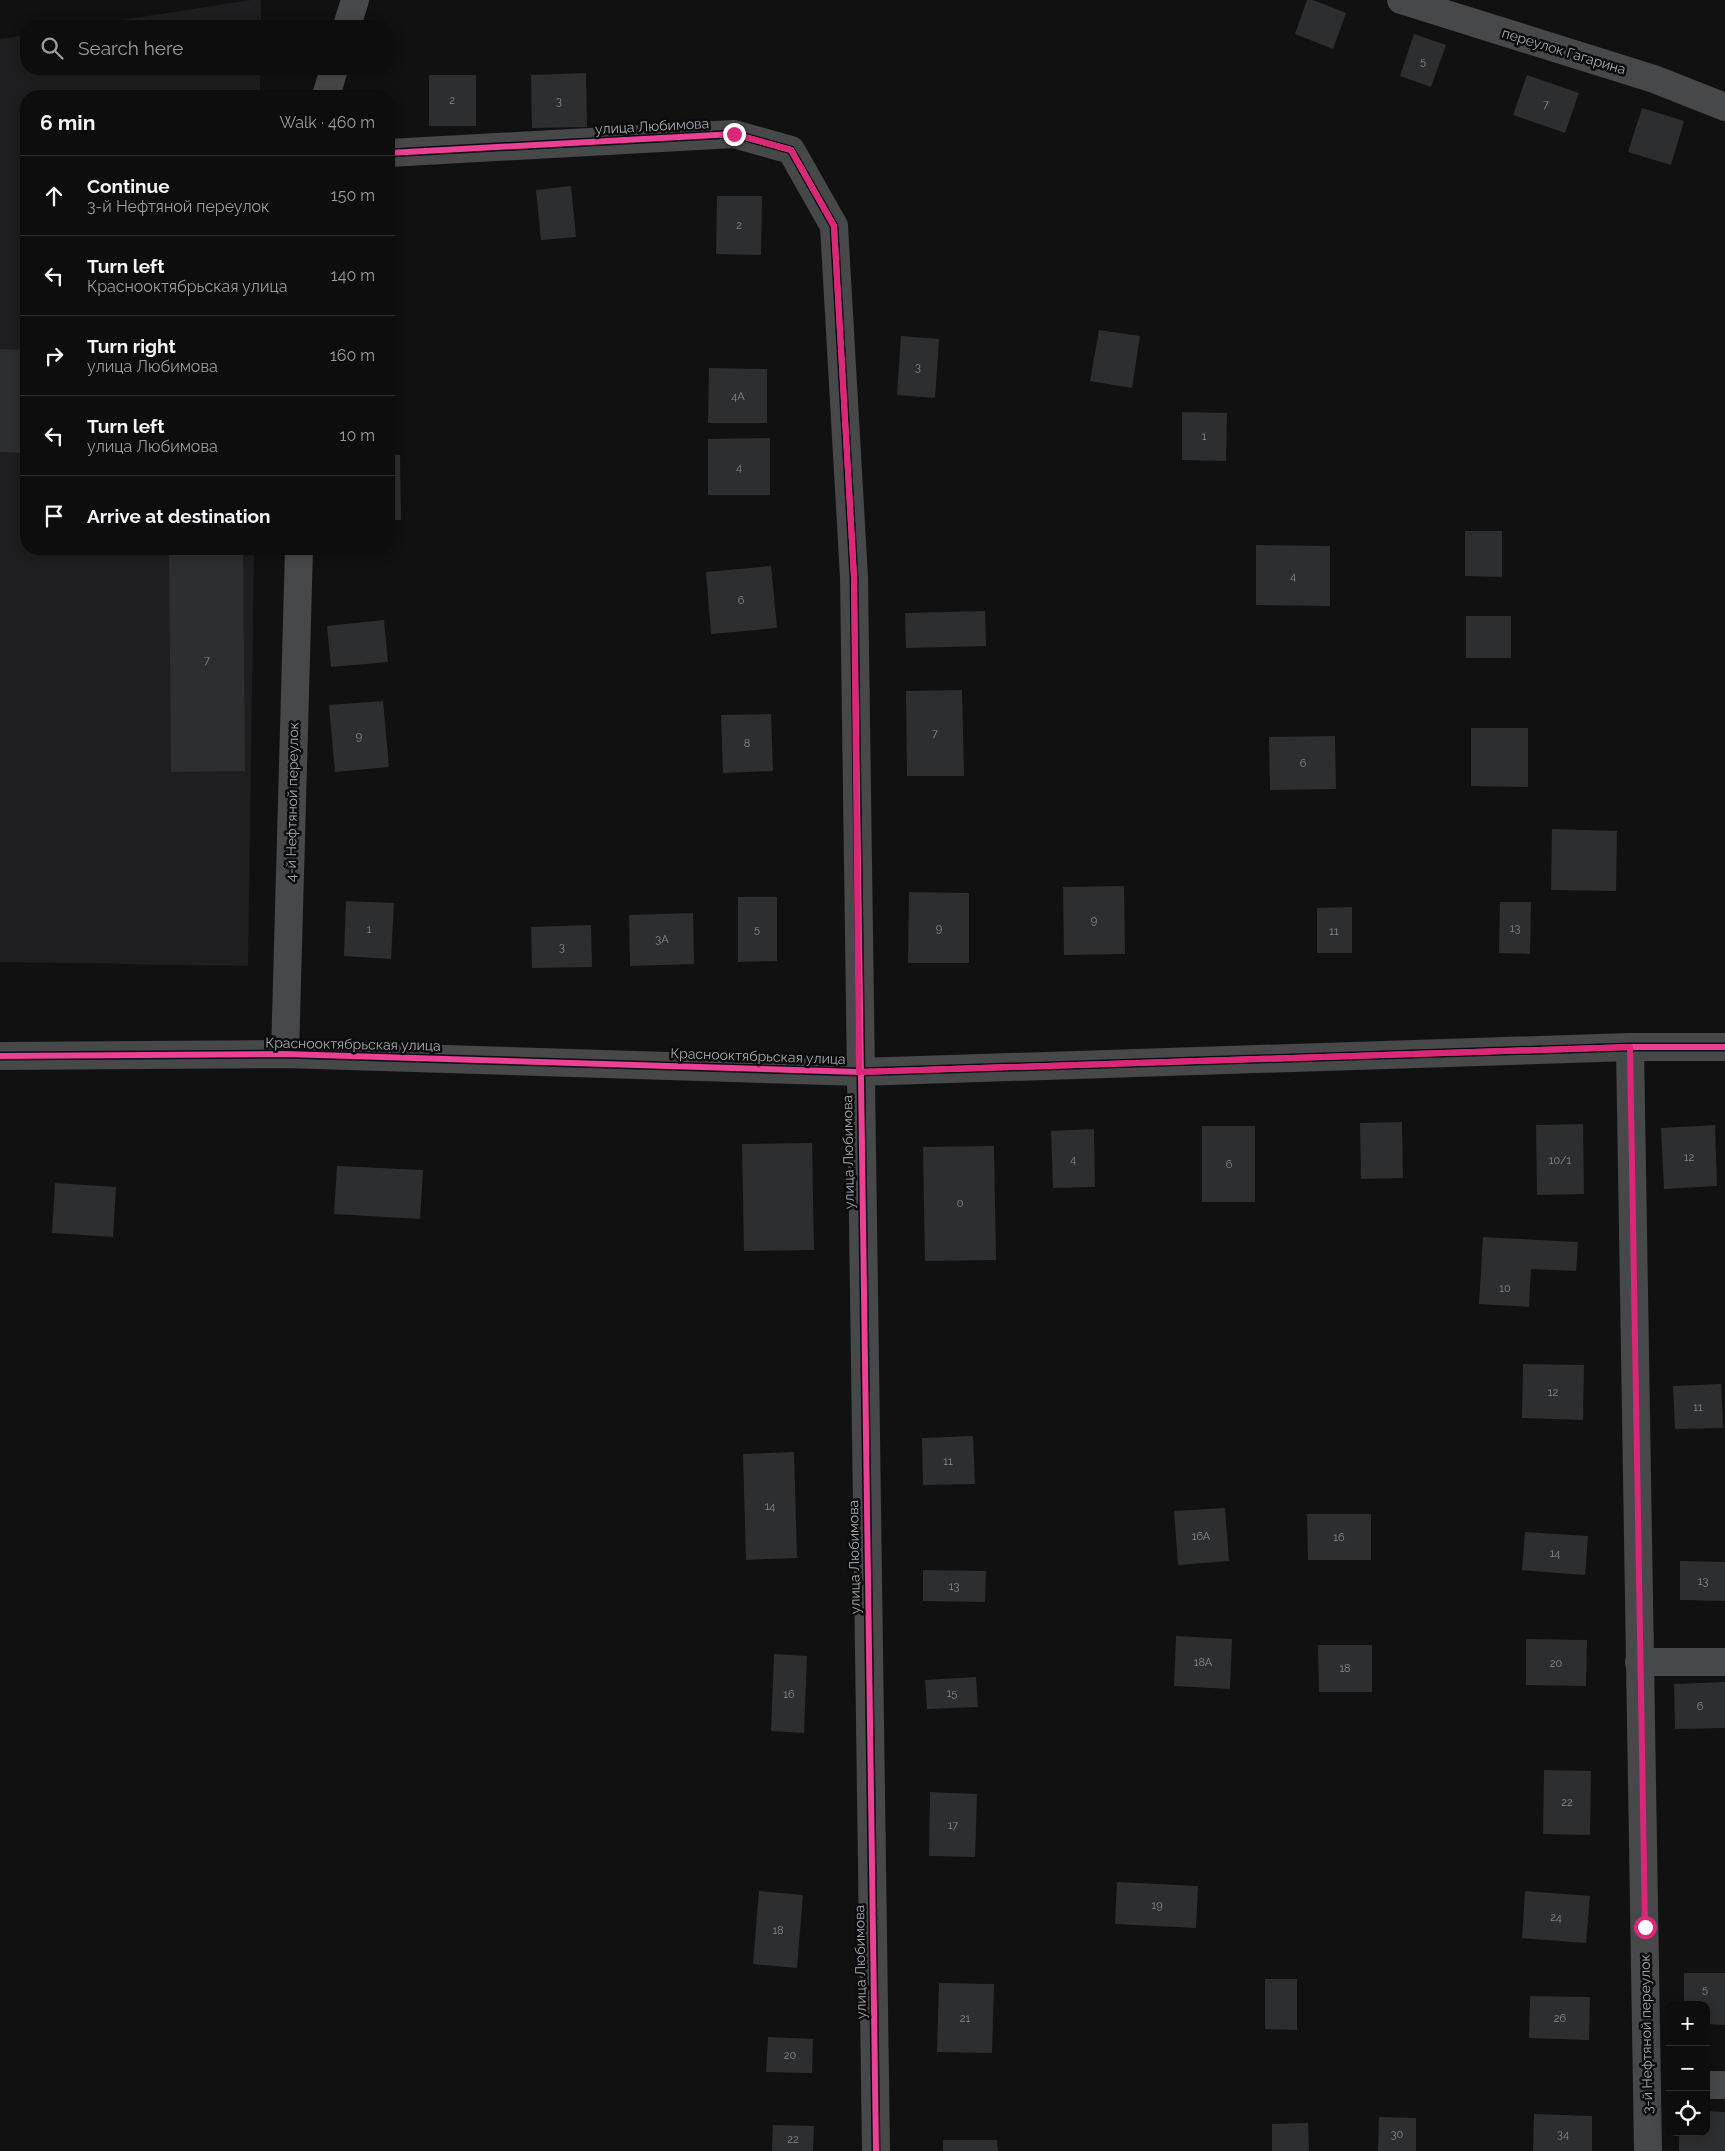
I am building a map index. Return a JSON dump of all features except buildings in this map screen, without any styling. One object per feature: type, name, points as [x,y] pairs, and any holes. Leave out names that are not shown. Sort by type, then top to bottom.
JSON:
[{"type":"street","points":[[349,20],[355,0]]},
{"type":"street","name":"переулок Гагарина","points":[[1401,0],[1654,79],[1725,107]]},
{"type":"street","points":[[328,90],[332,75]]},
{"type":"street","name":"улица Любимова","points":[[395,153],[734,134],[791,150],[834,226],[854,577],[859,1072],[876,2151]]},
{"type":"street","name":"4-й Нефтяной переулок","points":[[285,1054],[299,555]]},
{"type":"street","name":"Краснооктябрьская улица","points":[[0,1056],[285,1054],[859,1072],[1630,1047],[1725,1047]]},
{"type":"street","name":"3-й Нефтяной переулок","points":[[1630,1047],[1639,1662],[1658,2086],[1648,2151]]},
{"type":"street","points":[[1639,1662],[1725,1662]]},
{"type":"street","points":[[1710,2086],[1725,2085]]},
{"type":"shaded area","points":[[251,0],[261,0],[261,20],[122,20]]},
{"type":"shaded area","points":[[20,36],[20,75],[260,75],[260,90],[20,90],[20,555],[254,555],[248,966],[0,962],[0,39]]},
{"type":"cycle path","points":[[395,153],[734,134],[791,150],[834,226],[854,577],[876,2151]]},
{"type":"cycle path","points":[[0,1056],[285,1054],[859,1072],[1630,1047],[1725,1047]]},
{"type":"route","points":[[734,134],[791,150],[834,226],[854,577],[859,1072],[1630,1047],[1645,1927]]}]
